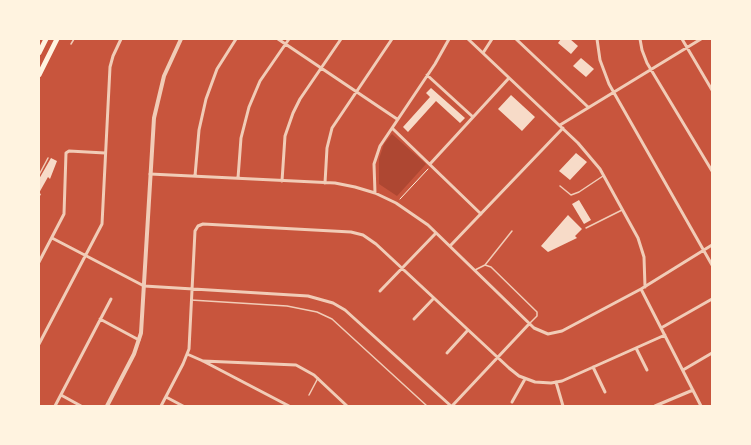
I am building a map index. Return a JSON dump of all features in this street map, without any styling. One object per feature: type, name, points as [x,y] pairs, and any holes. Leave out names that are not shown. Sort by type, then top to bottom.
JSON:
[{"type":"highway","points":[[39,53],[46,39]]},
{"type":"highway","points":[[39,75],[57,39]]},
{"type":"street","points":[[39,344],[102,224],[110,68],[113,56],[121,39]]},
{"type":"street","points":[[107,406],[139,340],[144,286],[153,128],[158,96],[168,66],[181,39]]},
{"type":"street","points":[[195,176],[199,130],[206,99],[217,69],[236,39]]},
{"type":"street","points":[[278,39],[397,120]]},
{"type":"street","points":[[238,178],[241,138],[249,107],[260,81],[289,39]]},
{"type":"street","points":[[282,180],[284,144],[290,120],[300,99],[341,39]]},
{"type":"street","points":[[325,183],[327,148],[330,135],[336,122],[392,39]]},
{"type":"street","points":[[375,193],[374,169],[376,155],[449,39]]},
{"type":"street","points":[[468,39],[590,155],[604,175],[642,248],[645,270],[645,287]]},
{"type":"street","points":[[483,53],[492,39]]},
{"type":"street","points":[[516,39],[588,107]]},
{"type":"street","points":[[597,39],[602,68],[613,92],[712,265]]},
{"type":"street","points":[[640,39],[644,57],[712,171]]},
{"type":"street","points":[[682,39],[712,90]]},
{"type":"street","points":[[450,246],[561,127],[588,107],[701,39]]},
{"type":"street","points":[[427,75],[473,117]]},
{"type":"street","points":[[430,165],[509,78]]},
{"type":"street","points":[[392,128],[481,214]]},
{"type":"street","points":[[39,262],[64,214],[66,153],[69,151],[106,153]]},
{"type":"street","points":[[150,174],[325,183],[355,186],[375,193],[396,203],[436,232],[529,324],[540,332],[558,333],[645,287],[712,245]]},
{"type":"street","points":[[161,406],[187,354],[195,231],[198,226],[203,224],[357,233],[372,240],[514,373],[525,379],[540,383],[556,382],[665,335]]},
{"type":"street","points":[[380,291],[436,232]]},
{"type":"street","points":[[52,238],[144,286],[308,296],[333,303],[350,315],[452,406],[529,324]]},
{"type":"street","points":[[641,289],[702,406]]},
{"type":"street","points":[[414,319],[434,298]]},
{"type":"street","points":[[55,406],[111,299]]},
{"type":"street","points":[[660,328],[712,299]]},
{"type":"street","points":[[100,319],[139,340]]},
{"type":"street","points":[[447,353],[468,330]]},
{"type":"street","points":[[636,348],[647,370]]},
{"type":"street","points":[[682,370],[712,353]]},
{"type":"street","points":[[187,354],[289,406]]},
{"type":"street","points":[[203,361],[291,365],[305,369],[318,378],[347,406]]},
{"type":"street","points":[[593,367],[605,392]]},
{"type":"street","points":[[512,402],[525,379]]},
{"type":"street","points":[[556,382],[563,406]]},
{"type":"street","points":[[655,406],[693,390]]},
{"type":"street","points":[[61,395],[81,406]]},
{"type":"street","points":[[166,397],[183,406]]},
{"type":"lane","points":[[71,44],[74,39]]},
{"type":"lane","points":[[39,175],[48,158]]},
{"type":"lane","points":[[560,186],[571,195],[579,192],[604,175]]},
{"type":"lane","points":[[586,228],[623,209]]},
{"type":"lane","points":[[474,270],[485,264],[512,231]]},
{"type":"lane","points":[[485,264],[491,267],[537,312],[537,316],[529,324]]},
{"type":"lane","points":[[191,300],[287,306],[317,312],[332,319],[427,406]]},
{"type":"lane","points":[[309,395],[318,378]]},
{"type":"path","points":[[396,203],[430,165]]},
{"type":"shaded area","points":[[392,134],[426,164],[397,196],[379,184],[379,159],[384,144]]},
{"type":"building","points":[[561,39],[570,39],[578,46],[571,54],[558,43]]},
{"type":"building","points":[[581,58],[594,69],[586,77],[573,66]]},
{"type":"building","points":[[431,88],[465,118],[460,123],[436,101],[408,132],[403,127],[430,97],[426,93]]},
{"type":"building","points":[[511,95],[535,117],[522,131],[498,109]]},
{"type":"building","points":[[576,153],[587,162],[570,180],[559,171]]},
{"type":"building","points":[[51,158],[57,161],[50,179],[48,177],[39,193],[39,179]]},
{"type":"building","points":[[579,200],[591,220],[584,224],[572,204]]},
{"type":"building","points":[[568,215],[582,229],[575,236],[577,238],[548,252],[541,246]]}]
